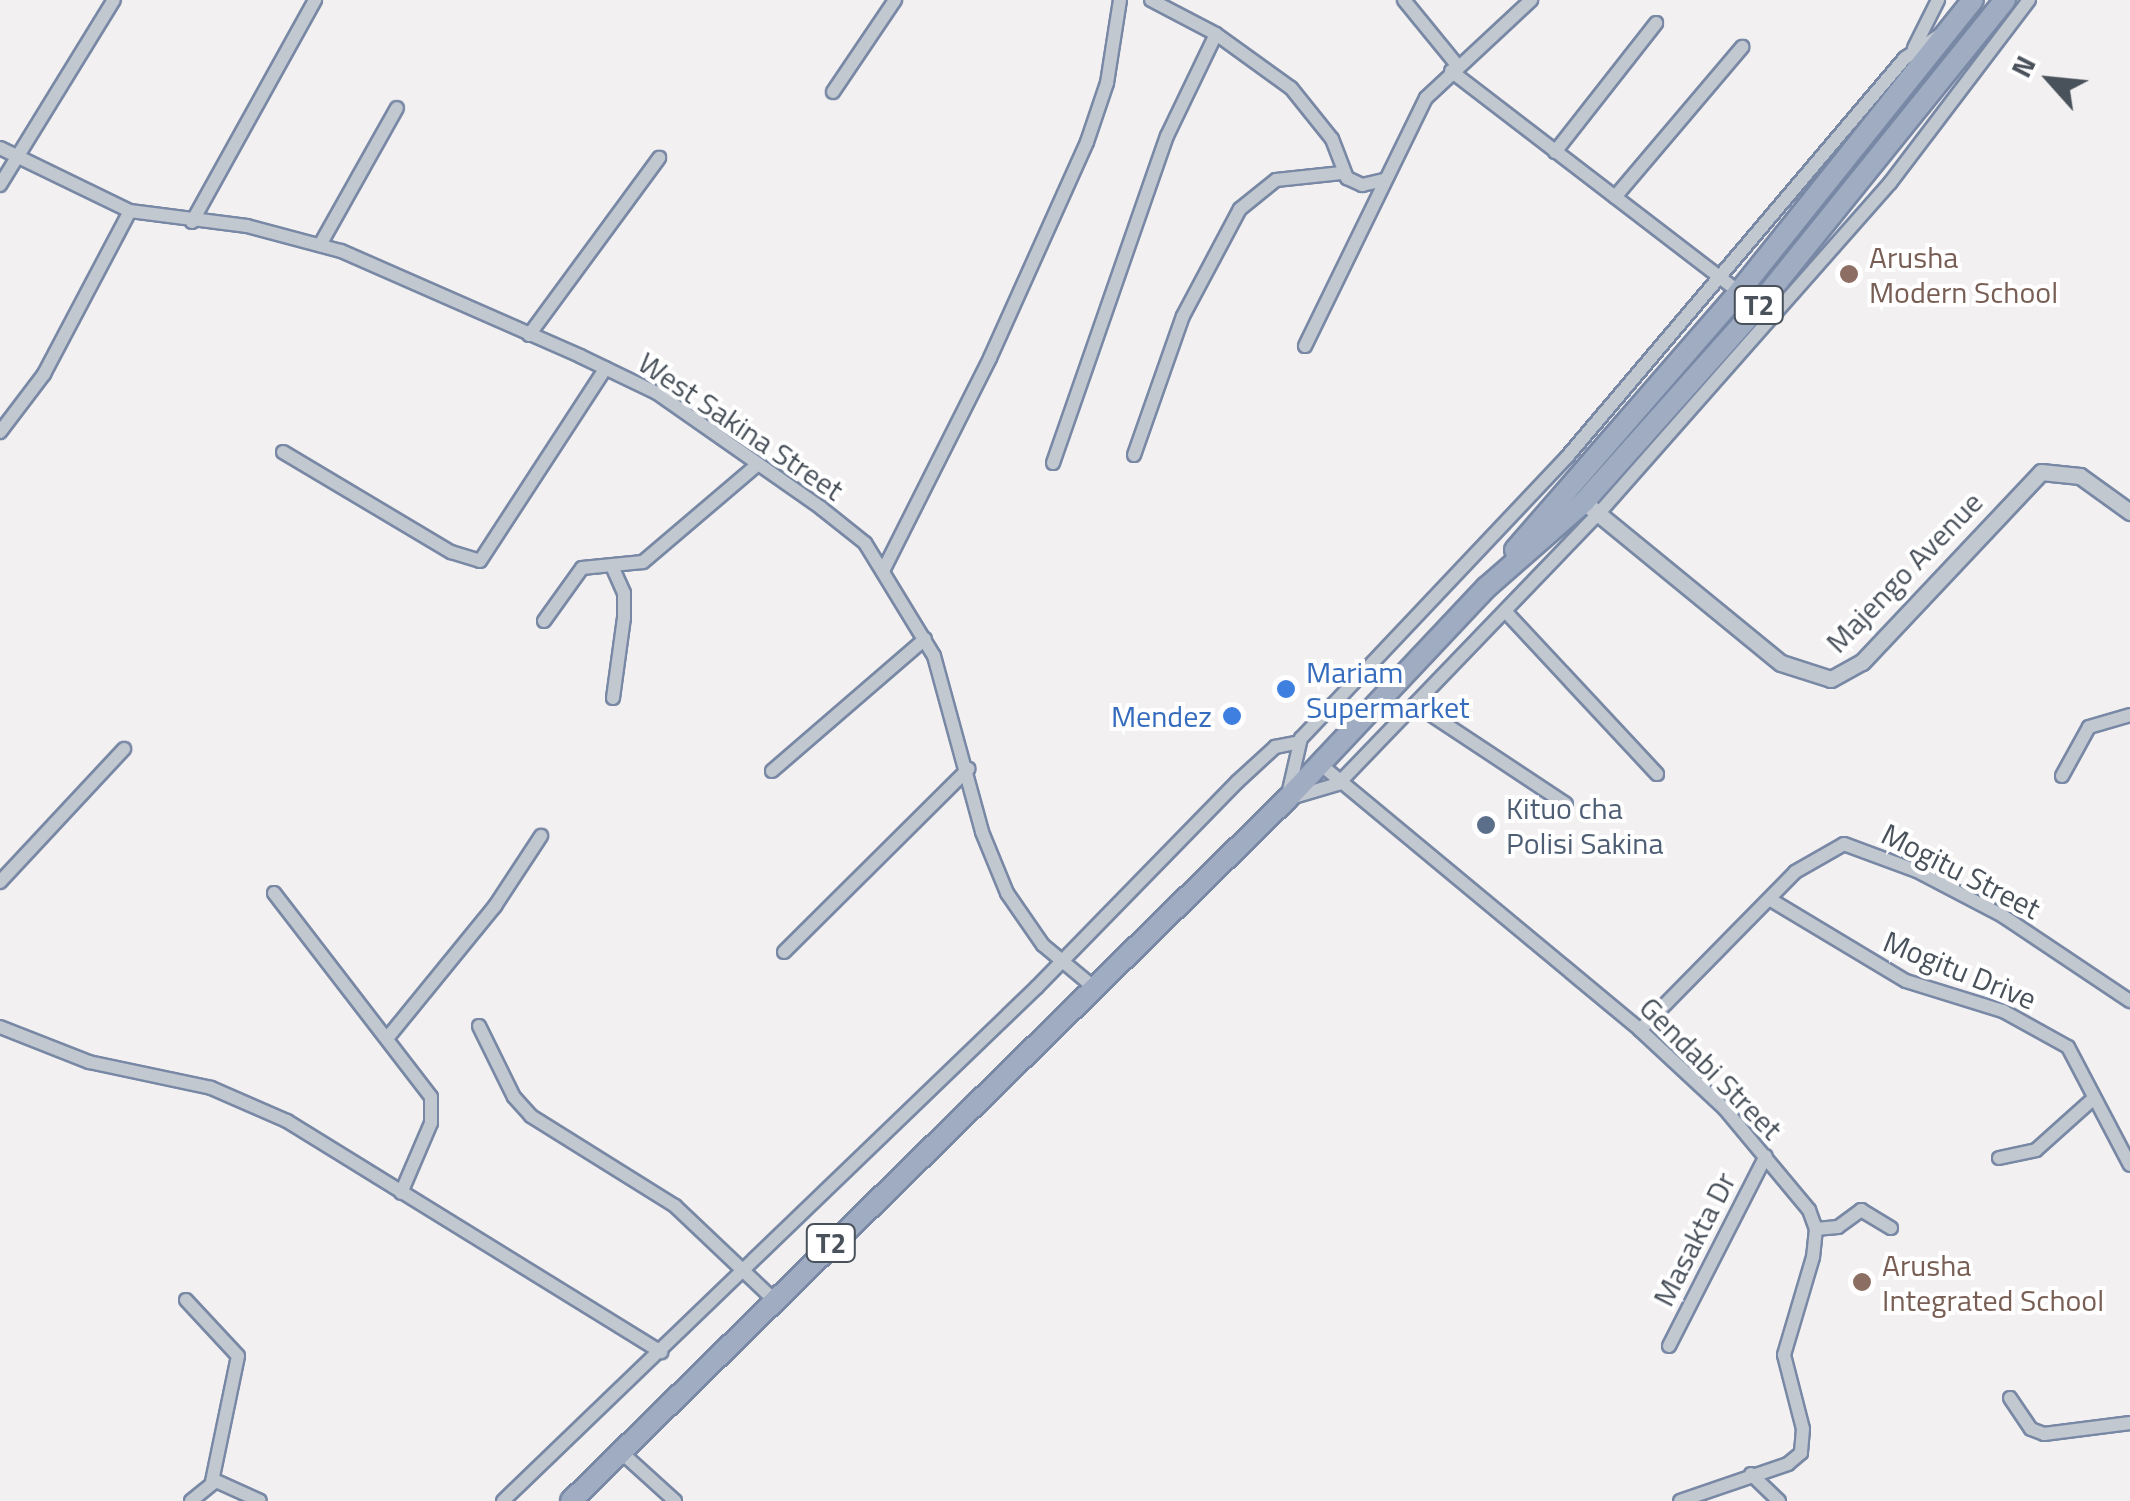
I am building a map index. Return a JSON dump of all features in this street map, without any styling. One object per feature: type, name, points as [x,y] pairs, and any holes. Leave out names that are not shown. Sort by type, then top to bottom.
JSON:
[{"type":"highway","name":"T2","points":[[572,1501],[1090,985],[1287,798],[1487,587],[1546,523],[1731,285],[1972,0]]},
{"type":"highway","name":"T2","points":[[1546,523],[1594,510],[2005,0]]},
{"type":"street","points":[[0,185],[114,0]]},
{"type":"street","points":[[192,222],[314,0]]},
{"type":"street","points":[[834,92],[895,0]]},
{"type":"street","points":[[884,569],[997,343],[1087,142],[1107,83],[1120,0]]},
{"type":"street","points":[[1150,0],[1216,34],[1310,106],[1332,139],[1342,173]]},
{"type":"street","points":[[1404,0],[1454,68],[1555,152],[1731,285]]},
{"type":"street","points":[[1306,346],[1410,124],[1454,68],[1531,0]]},
{"type":"street","points":[[1938,0],[1914,50],[1731,285],[1300,742],[1287,798],[1338,784],[1504,611],[1890,183],[2030,0]]},
{"type":"street","points":[[1555,152],[1656,23]]},
{"type":"street","points":[[1914,50],[1948,31]]},
{"type":"street","points":[[1053,463],[1167,136],[1216,34]]},
{"type":"street","points":[[1615,197],[1742,48]]},
{"type":"street","points":[[320,244],[398,108]]},
{"type":"street","name":"West Sakina Street","points":[[0,148],[17,160],[130,211],[192,222],[247,226],[320,244],[606,368],[657,392],[865,543],[884,569],[948,688],[993,866],[1024,920],[1090,985]]},
{"type":"street","points":[[529,335],[660,158]]},
{"type":"street","points":[[1134,455],[1183,316],[1240,209],[1276,180],[1342,173],[1362,185],[1384,180]]},
{"type":"street","points":[[0,432],[44,374],[130,211]]},
{"type":"street","points":[[282,452],[451,552],[480,561],[606,368]]},
{"type":"street","points":[[544,621],[582,568],[613,568],[642,562],[758,464]]},
{"type":"street","name":"Majengo Avenue","points":[[1594,510],[1781,663],[1831,679],[1862,662],[2040,472],[2080,476],[2130,512]]},
{"type":"street","points":[[612,698],[624,618],[613,568]]},
{"type":"street","points":[[1504,611],[1658,774]]},
{"type":"street","points":[[772,771],[924,639]]},
{"type":"street","points":[[1415,704],[1566,804]]},
{"type":"street","points":[[2062,776],[2089,727],[2130,715]]},
{"type":"street","points":[[502,1501],[661,1352],[738,1269],[1061,960],[1275,746],[1300,742]]},
{"type":"street","points":[[0,882],[124,749]]},
{"type":"street","name":"Gendabi Street","points":[[1320,764],[1338,784],[1640,1030],[1766,1156],[1816,1229]]},
{"type":"street","points":[[784,952],[968,769]]},
{"type":"street","points":[[389,1036],[494,906],[541,836]]},
{"type":"street","name":"Mogitu Street","points":[[1640,1030],[1828,848],[1863,848],[2003,916],[2130,1001]]},
{"type":"street","points":[[274,893],[424,1084],[432,1110],[401,1193]]},
{"type":"street","name":"Mogitu Drive","points":[[1771,900],[1906,982],[2030,1023],[2078,1058],[2093,1100],[2130,1165]]},
{"type":"street","points":[[479,1026],[514,1097],[531,1116],[674,1206],[774,1300]]},
{"type":"street","points":[[0,1027],[89,1062],[120,1064],[240,1100],[325,1140],[401,1193],[661,1352]]},
{"type":"street","points":[[2000,1158],[2036,1150],[2093,1100]]},
{"type":"street","name":"Masakta Dr","points":[[1669,1346],[1766,1156]]},
{"type":"street","points":[[1680,1501],[1794,1461],[1804,1441],[1784,1355],[1816,1229],[1838,1227],[1860,1210],[1891,1228]]},
{"type":"street","points":[[186,1300],[238,1356],[212,1482],[191,1501]]},
{"type":"street","points":[[2010,1398],[2031,1429],[2044,1434],[2130,1424]]},
{"type":"street","points":[[621,1452],[675,1501]]},
{"type":"street","points":[[1751,1474],[1779,1501]]},
{"type":"street","points":[[212,1482],[260,1501]]},
{"type":"place","name":"Arusha Modern School","points":[[1849,274]]},
{"type":"place","name":"Mariam Supermarket","points":[[1286,689]]},
{"type":"place","name":"Mendez","points":[[1232,716]]},
{"type":"place","name":"Kituo cha Polisi Sakina","points":[[1486,825]]},
{"type":"place","name":"Arusha Integrated School","points":[[1862,1282]]}]
